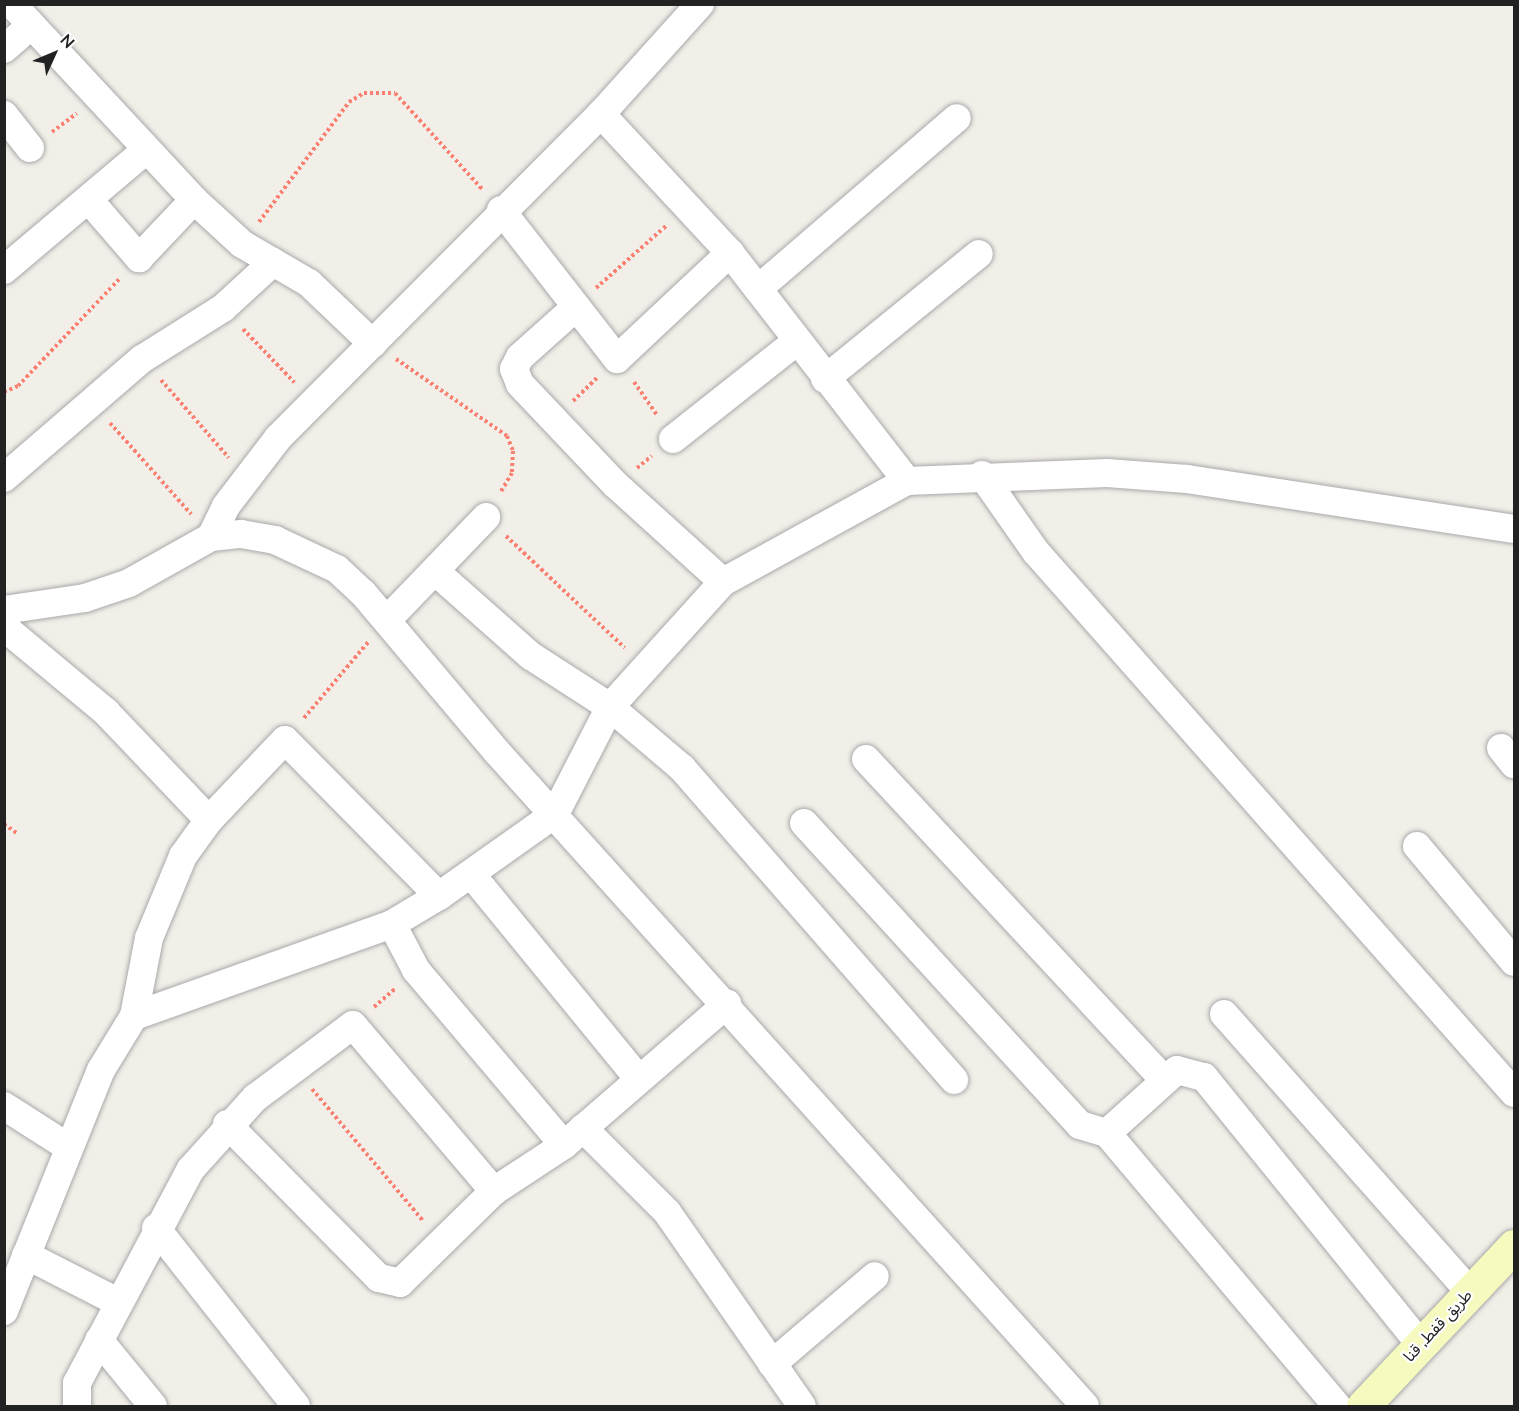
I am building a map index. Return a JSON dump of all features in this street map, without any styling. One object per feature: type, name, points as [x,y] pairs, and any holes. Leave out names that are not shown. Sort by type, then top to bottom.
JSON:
[{"type":"street","points":[[12,4],[145,152],[194,200],[242,244],[309,283],[373,344]]},
{"type":"street","points":[[211,537],[246,478],[313,402],[373,344],[501,210],[601,114],[700,4]]},
{"type":"street","points":[[4,49],[30,26]]},
{"type":"street","points":[[601,114],[689,205],[730,253],[796,342],[907,481]]},
{"type":"street","points":[[4,115],[30,148]]},
{"type":"street","points":[[758,289],[957,118]]},
{"type":"street","points":[[4,270],[145,152]]},
{"type":"street","points":[[89,200],[139,258],[194,200]]},
{"type":"street","points":[[501,210],[617,359],[730,253]]},
{"type":"street","points":[[825,379],[979,254]]},
{"type":"street","points":[[4,478],[142,359],[223,308],[273,262]]},
{"type":"street","points":[[576,306],[529,347],[514,369],[520,384],[616,485],[723,582]]},
{"type":"street","points":[[673,439],[796,342]]},
{"type":"street","points":[[134,1016],[392,924],[440,897],[555,814],[610,707],[723,582],[907,481],[982,475],[1107,472],[1187,479],[1515,529]]},
{"type":"street","points":[[982,475],[1036,552],[1515,1094]]},
{"type":"street","points":[[387,620],[486,517]]},
{"type":"street","points":[[4,610],[85,598],[129,583],[211,537],[241,534],[308,551],[337,569],[387,620],[555,814],[1085,1407]]},
{"type":"street","points":[[435,572],[531,656],[610,707],[717,802],[954,1080]]},
{"type":"street","points":[[4,627],[106,712],[209,820]]},
{"type":"street","points":[[4,1311],[68,1147],[101,1070],[134,1016],[160,903],[183,856],[209,820],[285,740],[440,897]]},
{"type":"street","points":[[866,759],[1163,1079]]},
{"type":"street","points":[[804,823],[1064,1111],[1092,1132],[1107,1133],[1337,1407]]},
{"type":"street","points":[[1417,846],[1515,962]]},
{"type":"street","points":[[471,874],[639,1079]]},
{"type":"street","points":[[392,924],[416,970],[573,1137],[667,1212],[736,1305],[772,1364],[802,1407]]},
{"type":"street","points":[[227,1124],[385,1282],[407,1280],[440,1240],[494,1191],[573,1137],[727,1004]]},
{"type":"street","points":[[1224,1014],[1470,1292]]},
{"type":"street","points":[[77,1407],[77,1383],[156,1228],[191,1169],[227,1124],[292,1066],[353,1025],[494,1191]]},
{"type":"street","points":[[1107,1133],[1163,1079],[1177,1070],[1203,1077],[1421,1345]]},
{"type":"street","points":[[4,1106],[68,1147]]},
{"type":"street","points":[[156,1228],[296,1407]]},
{"type":"street","name":"طريق قفط, قنا","points":[[1363,1407],[1515,1246]]},
{"type":"street","points":[[26,1255],[118,1302]]},
{"type":"street","points":[[772,1364],[875,1276]]},
{"type":"street","points":[[99,1340],[153,1407]]},
{"type":"path","points":[[242,244],[349,102],[364,93],[395,93],[501,210]]},
{"type":"path","points":[[30,148],[96,98]]},
{"type":"path","points":[[576,306],[689,205]]},
{"type":"path","points":[[4,392],[18,386],[139,258]]},
{"type":"path","points":[[223,308],[313,402]]},
{"type":"path","points":[[373,344],[507,436],[513,451],[512,473],[486,517],[644,667]]},
{"type":"path","points":[[142,359],[246,478]]},
{"type":"path","points":[[553,420],[617,359],[673,439],[616,485]]},
{"type":"path","points":[[93,403],[211,537]]},
{"type":"path","points":[[285,740],[387,620]]},
{"type":"path","points":[[4,824],[18,834]]},
{"type":"path","points":[[353,1025],[416,970]]},
{"type":"path","points":[[292,1066],[440,1240]]}]
